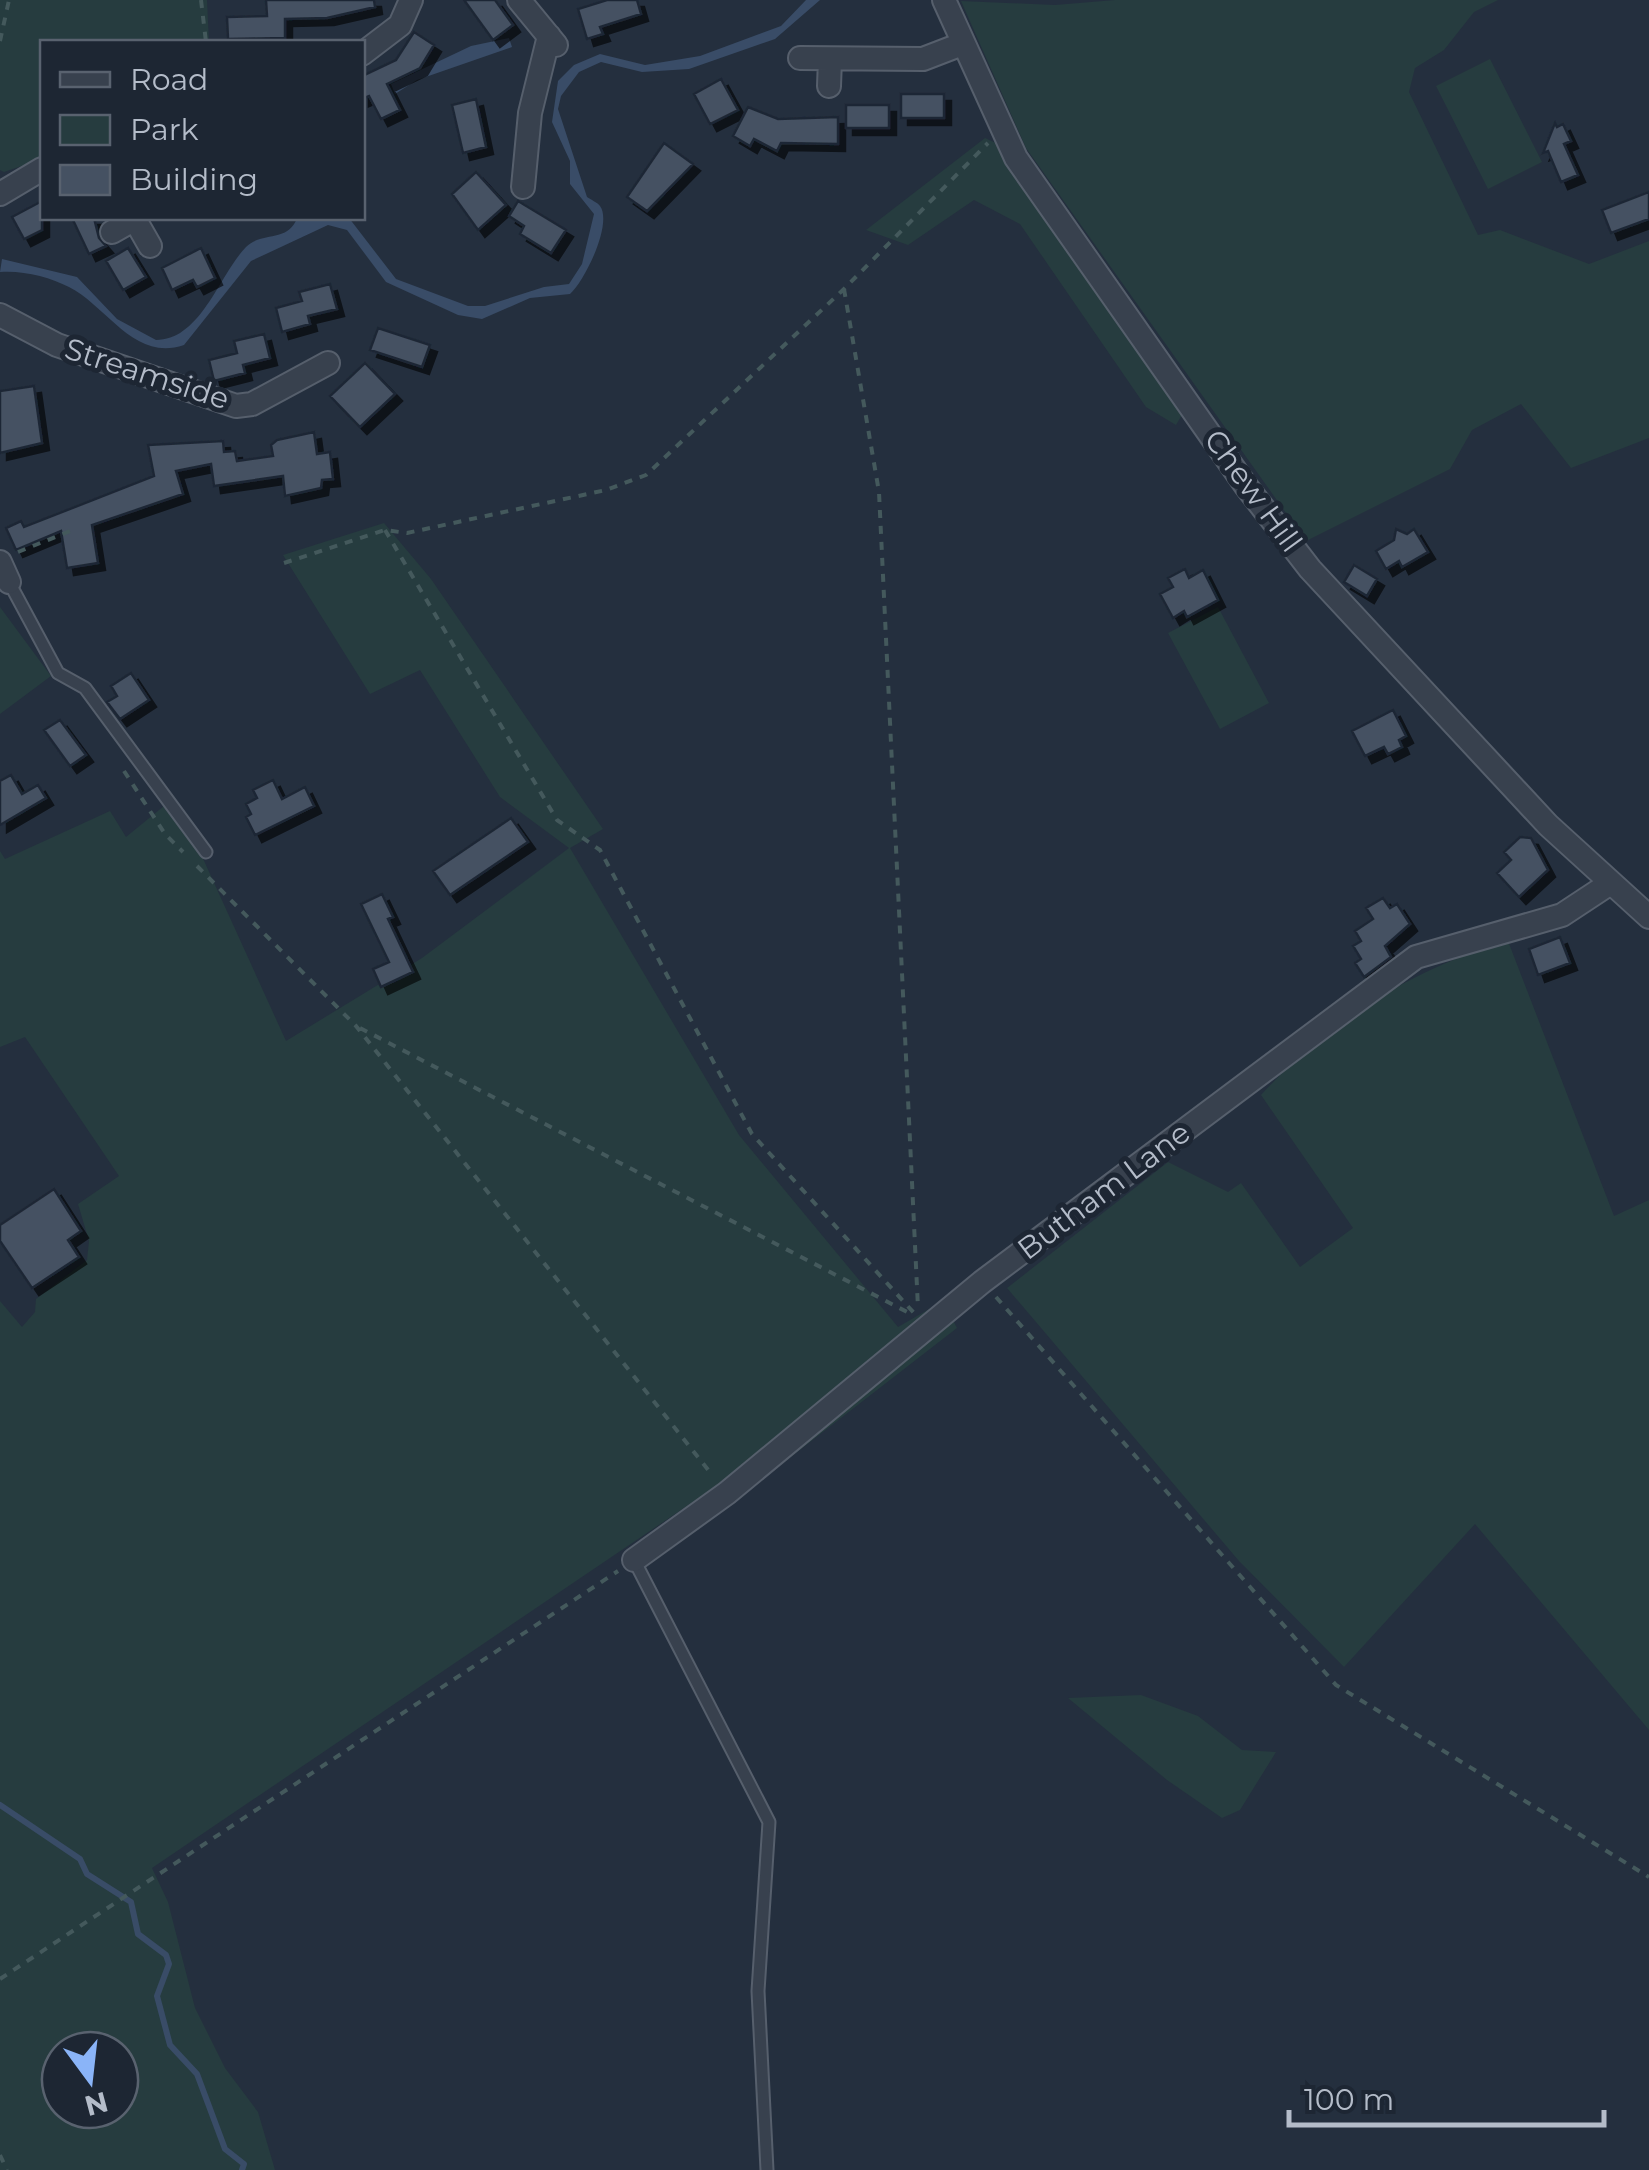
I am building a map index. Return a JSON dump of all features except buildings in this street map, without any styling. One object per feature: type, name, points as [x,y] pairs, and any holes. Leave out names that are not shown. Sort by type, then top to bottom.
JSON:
[{"type":"street","points":[[365,52],[400,25],[411,0]]},
{"type":"street","points":[[519,0],[554,42],[530,113],[523,187]]},
{"type":"street","name":"Chew Hill","points":[[944,0],[1004,132],[1027,173],[1310,569],[1609,884],[1649,917]]},
{"type":"street","points":[[800,58],[923,60],[962,44]]},
{"type":"street","points":[[829,86],[830,58]]},
{"type":"street","points":[[0,194],[40,170]]},
{"type":"street","points":[[112,232],[132,220]]},
{"type":"street","points":[[136,220],[150,246]]},
{"type":"street","name":"Streamside","points":[[0,315],[57,345],[216,403],[252,404],[328,363]]},
{"type":"street","points":[[295,382],[307,404]]},
{"type":"street","name":"Butham Lane","points":[[634,1560],[726,1493],[982,1282],[1416,957],[1562,916],[1609,884]]},
{"type":"lane","points":[[8,566],[58,672],[85,688],[206,852]]},
{"type":"lane","points":[[634,1560],[769,1822],[758,1992],[767,2170]]},
{"type":"path","points":[[0,41],[9,0]]},
{"type":"path","points":[[201,0],[206,40]]},
{"type":"path","points":[[284,563],[385,530],[407,533],[606,490],[646,475],[844,290],[1004,132]]},
{"type":"path","points":[[844,290],[879,492],[918,1318]]},
{"type":"path","points":[[8,566],[75,530]]},
{"type":"path","points":[[385,530],[557,820],[600,850],[752,1134],[918,1318]]},
{"type":"path","points":[[114,756],[166,834],[356,1026],[726,1493]]},
{"type":"path","points":[[356,1026],[918,1318]]},
{"type":"path","points":[[982,1282],[1336,1685],[1649,1877]]},
{"type":"path","points":[[0,1980],[634,1560]]},
{"type":"path","points":[[0,2155],[7,2170]]},
{"type":"green space","points":[[0,0],[207,0],[209,40],[40,40],[40,160],[0,170]]},
{"type":"green space","points":[[1115,0],[1498,0],[1474,12],[1444,50],[1415,68],[1409,92],[1478,235],[1500,230],[1589,264],[1649,241],[1649,438],[1571,468],[1521,404],[1472,430],[1450,469],[1306,541],[1026,148],[961,1],[1055,5]]},
{"type":"green space","points":[[1490,59],[1542,162],[1488,189],[1436,86]]},
{"type":"green space","points":[[985,138],[1000,145],[1183,413],[1176,425],[1146,407],[1020,224],[974,200],[908,245],[866,230]]},
{"type":"green space","points":[[384,523],[431,579],[603,829],[570,848],[739,1135],[898,1327],[943,1301],[957,1328],[738,1498],[709,1491],[152,1868],[168,1902],[195,2008],[225,2068],[258,2112],[275,2170],[0,2170],[0,1301],[22,1327],[35,1312],[36,1299],[87,1260],[89,1241],[78,1204],[119,1176],[25,1037],[0,1047],[0,851],[5,859],[110,811],[126,837],[175,797],[286,1041],[422,958],[569,848],[500,797],[420,670],[370,694],[283,555]]},
{"type":"green space","points":[[0,607],[51,676],[0,714]]},
{"type":"green space","points":[[1218,607],[1269,703],[1220,729],[1168,633]]},
{"type":"green space","points":[[1508,941],[1614,1216],[1649,1200],[1649,1730],[1475,1524],[1344,1667],[1239,1561],[1007,1288],[1168,1162],[1228,1192],[1241,1183],[1300,1267],[1353,1228],[1261,1095],[1314,1044],[1374,1001],[1439,966]]},
{"type":"green space","points":[[1141,1695],[1198,1716],[1242,1750],[1276,1752],[1240,1810],[1222,1818],[1167,1780],[1068,1698]]},
{"type":"water","points":[[806,0],[820,0],[775,39],[689,69],[642,72],[601,62],[579,72],[561,96],[558,109],[587,197],[600,206],[603,226],[589,266],[570,294],[530,298],[482,319],[458,315],[386,282],[347,230],[328,225],[251,261],[184,345],[166,348],[136,339],[61,283],[26,273],[0,272],[2,259],[77,277],[117,319],[156,340],[172,337],[197,318],[246,247],[287,231],[296,220],[351,220],[396,279],[468,306],[485,306],[544,287],[569,284],[582,264],[594,214],[570,184],[570,161],[552,122],[558,81],[574,65],[600,54],[645,65],[700,56],[781,26]]},
{"type":"water","points":[[509,38],[512,47],[417,80],[395,94],[391,84],[471,46]]},
{"type":"waterway","points":[[0,1805],[80,1859],[87,1874],[131,1902],[138,1934],[166,1955],[169,1964],[157,1996],[170,2045],[197,2074],[225,2149],[244,2164],[242,2170]]}]
